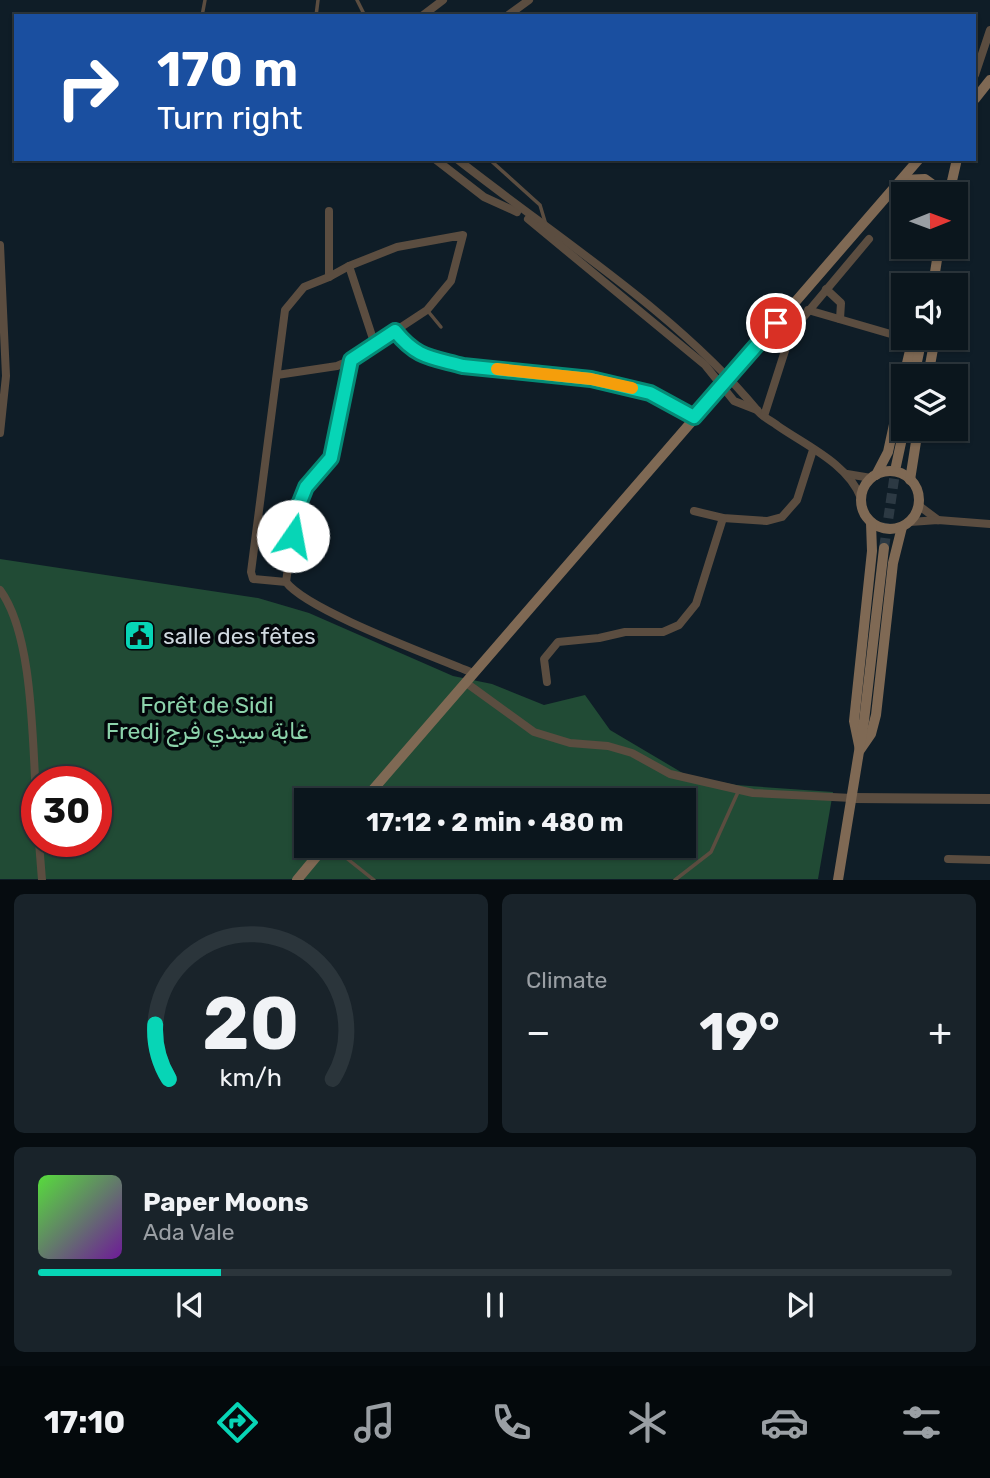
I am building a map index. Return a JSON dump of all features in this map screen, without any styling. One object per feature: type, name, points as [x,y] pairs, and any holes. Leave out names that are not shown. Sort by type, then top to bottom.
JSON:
[{"type":"main road","points":[[976,98],[990,80]]},
{"type":"main road","points":[[374,788],[917,161]]},
{"type":"main road","points":[[951,182],[956,161]]},
{"type":"main road","points":[[902,180],[925,179],[930,182]]},
{"type":"main road","points":[[891,438],[888,452],[861,498],[865,516],[872,523],[886,529],[906,524]]},
{"type":"main road","points":[[896,466],[901,441]]},
{"type":"main road","points":[[910,480],[916,441]]},
{"type":"main road","points":[[860,750],[871,734],[876,715],[893,563],[906,524],[918,505],[916,487],[910,480],[894,471],[874,477]]},
{"type":"main road","points":[[860,750],[854,721],[872,551],[872,523]]},
{"type":"main road","points":[[838,880],[860,750],[884,548]]},
{"type":"main road","points":[[297,880],[316,858]]},
{"type":"street","points":[[425,14],[443,0]]},
{"type":"street","points":[[510,14],[529,0]]},
{"type":"street","points":[[976,72],[990,30]]},
{"type":"street","points":[[438,161],[484,197],[527,218],[630,299]]},
{"type":"street","points":[[460,161],[545,225],[649,315],[705,365],[738,404],[760,413],[847,474],[861,498]]},
{"type":"street","points":[[329,211],[329,277]]},
{"type":"street","points":[[276,375],[337,366],[351,360],[427,310],[451,281],[463,235],[397,247],[349,266],[303,287],[285,310],[276,375],[251,572],[253,579],[286,582]]},
{"type":"street","points":[[760,413],[787,340],[808,310],[869,239]]},
{"type":"street","points":[[0,245],[6,376],[0,433]]},
{"type":"street","points":[[349,266],[375,345]]},
{"type":"street","points":[[826,289],[841,303],[840,319]]},
{"type":"street","points":[[808,310],[891,333]]},
{"type":"street","points":[[649,315],[730,376],[760,413]]},
{"type":"street","points":[[395,331],[411,351],[424,355],[463,366],[591,379],[650,393],[694,417]]},
{"type":"street","points":[[351,360],[331,458],[306,487],[296,512],[286,582],[294,593],[469,678],[534,732],[570,743],[608,746],[632,753],[670,774],[739,790],[852,798],[990,799]]},
{"type":"street","points":[[694,511],[723,518],[767,521],[787,514],[797,500],[813,450]]},
{"type":"street","points":[[847,474],[874,477]]},
{"type":"street","points":[[918,505],[938,520]]},
{"type":"street","points":[[547,682],[544,659],[558,642],[625,632],[663,632],[684,622],[696,604],[723,518]]},
{"type":"street","points":[[906,524],[938,520],[990,524]]},
{"type":"street","points":[[0,590],[18,631],[26,669],[34,766]]},
{"type":"street","points":[[40,857],[42,880]]},
{"type":"street","points":[[948,859],[990,860]]},
{"type":"lane","points":[[491,161],[536,200],[543,210],[545,225]]},
{"type":"lane","points":[[427,310],[441,327]]},
{"type":"lane","points":[[675,880],[711,852],[739,790]]},
{"type":"lane","points":[[345,858],[374,880]]},
{"type":"green space","name":"Forêt de Sidi Fredj غابة سيدي فرج","points":[[0,559],[258,598],[309,613],[453,676],[492,684],[544,705],[585,695],[610,730],[686,775],[736,785],[833,792],[818,879],[0,879]]},
{"type":"tunnel","points":[[884,548],[896,466]]},
{"type":"slow traffic","points":[[497,369],[591,379],[632,388]]},
{"type":"place","name":"salle des fêtes","points":[[140,636]]},
{"type":"route","points":[[293,536],[296,512],[306,487],[331,458],[351,360],[395,331],[411,351],[463,366],[591,379],[650,393],[694,417],[776,323]]}]
